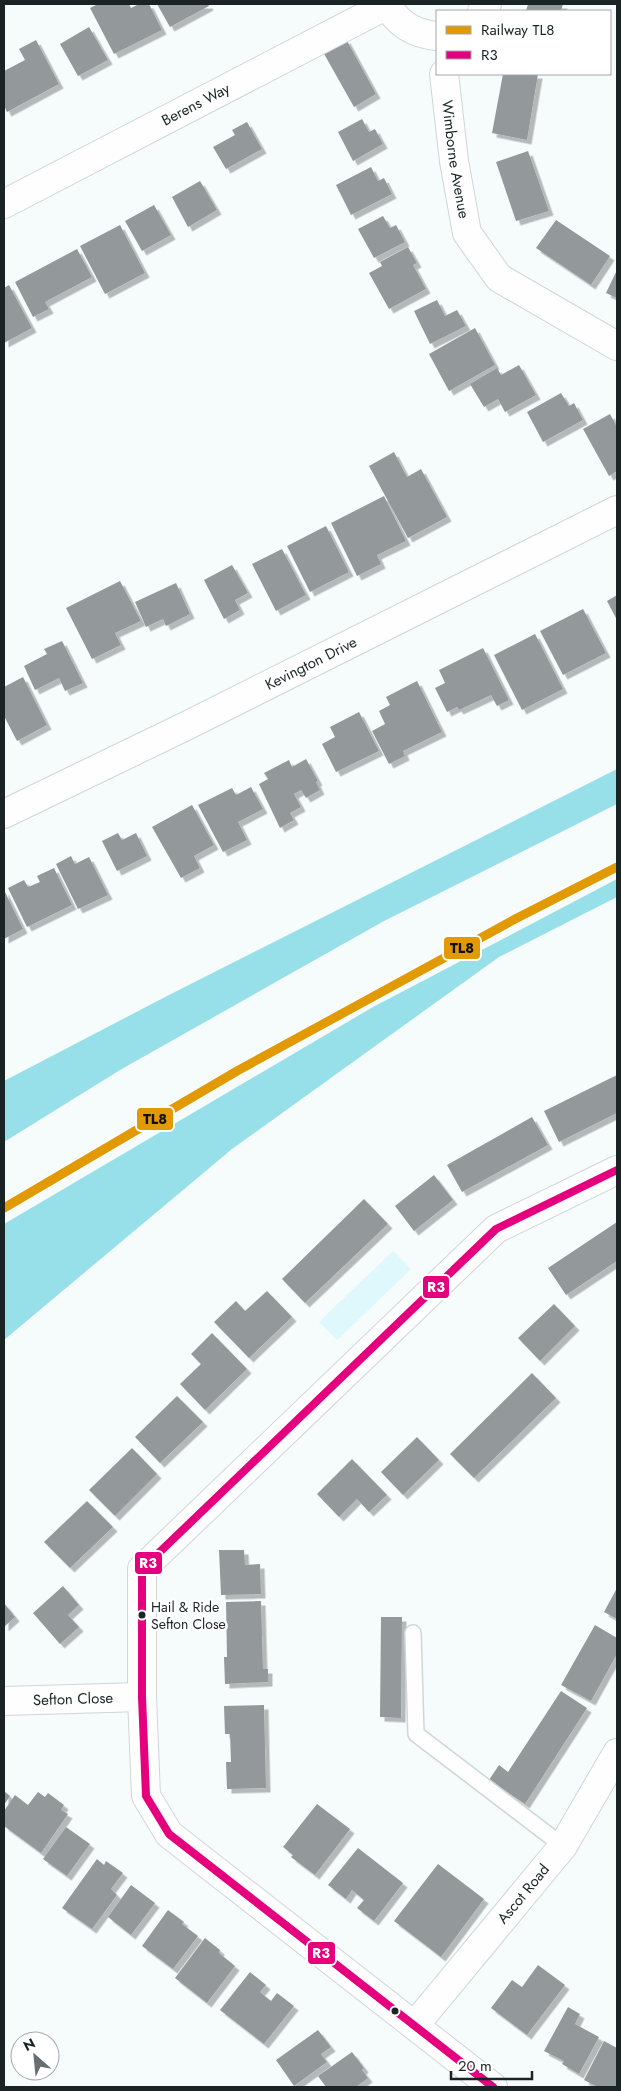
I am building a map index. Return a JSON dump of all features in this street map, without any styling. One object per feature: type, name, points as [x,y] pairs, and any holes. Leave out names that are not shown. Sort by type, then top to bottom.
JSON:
[{"type":"street","points":[[387,4],[396,18],[409,29],[424,35],[436,36]]},
{"type":"street","name":"Berens Way","points":[[4,204],[387,4]]},
{"type":"street","name":"Wimborne Avenue","points":[[444,75],[454,161],[467,233],[499,278],[617,346]]},
{"type":"street","name":"Kevington Drive","points":[[4,814],[186,726],[617,510]]},
{"type":"street","points":[[493,2087],[169,1834],[146,1796],[142,1697],[142,1568],[496,1229],[617,1170]]},
{"type":"street","name":"Sefton Close","points":[[4,1701],[142,1697]]},
{"type":"street","name":"Ascot Road","points":[[415,2025],[563,1846],[617,1753]]},
{"type":"lane","points":[[413,1632],[416,1734],[563,1846]]},
{"type":"shaded area","points":[[617,769],[617,804],[384,921],[120,1070],[4,1142],[4,1081],[167,996]]},
{"type":"shaded area","points":[[617,879],[617,897],[499,957],[232,1149],[4,1340],[4,1224],[373,1007]]},
{"type":"shaded area","points":[[393,1251],[411,1269],[337,1340],[319,1322]]},
{"type":"building","points":[[98,4],[129,4],[131,8],[139,4],[149,4],[162,30],[114,54],[90,8]]},
{"type":"building","points":[[157,4],[208,4],[209,6],[170,27]]},
{"type":"building","points":[[528,4],[563,4],[561,10],[526,10]]},
{"type":"building","points":[[89,27],[108,60],[78,76],[60,44]]},
{"type":"building","points":[[346,39],[376,94],[354,107],[323,52]]},
{"type":"building","points":[[36,40],[59,84],[7,112],[4,106],[4,71],[25,60],[19,49]]},
{"type":"building","points":[[503,75],[538,75],[527,140],[492,133]]},
{"type":"building","points":[[362,119],[369,132],[375,129],[383,144],[353,161],[338,132]]},
{"type":"building","points":[[247,122],[262,149],[226,169],[213,147],[235,135],[232,130]]},
{"type":"building","points":[[528,151],[549,211],[516,221],[496,162]]},
{"type":"building","points":[[371,167],[378,181],[384,178],[392,194],[351,215],[336,185]]},
{"type":"building","points":[[200,181],[217,210],[188,227],[172,197]]},
{"type":"building","points":[[154,205],[171,235],[142,251],[125,221]]},
{"type":"building","points":[[383,216],[390,228],[396,225],[405,242],[374,258],[358,229]]},
{"type":"building","points":[[556,220],[610,256],[591,285],[536,248]]},
{"type":"building","points":[[120,225],[145,273],[105,294],[80,246]]},
{"type":"building","points":[[408,247],[417,263],[413,265],[426,289],[389,309],[369,273],[382,266],[380,262]]},
{"type":"building","points":[[77,249],[92,277],[45,302],[49,309],[33,317],[15,282]]},
{"type":"building","points":[[617,270],[617,298],[606,293]]},
{"type":"building","points":[[9,285],[32,328],[4,343],[4,288]]},
{"type":"building","points":[[437,300],[445,316],[457,310],[466,326],[430,344],[414,311]]},
{"type":"building","points":[[475,328],[495,365],[449,391],[429,354]]},
{"type":"building","points":[[519,365],[536,395],[505,412],[498,399],[484,407],[470,384],[497,368],[501,375]]},
{"type":"building","points":[[561,393],[569,406],[574,403],[583,420],[543,442],[527,412]]},
{"type":"building","points":[[610,414],[617,427],[617,471],[609,476],[583,429]]},
{"type":"building","points":[[394,452],[407,477],[421,469],[447,517],[408,538],[369,466]]},
{"type":"building","points":[[384,496],[406,541],[377,555],[381,564],[357,576],[331,523]]},
{"type":"building","points":[[326,526],[349,572],[310,592],[287,546]]},
{"type":"building","points":[[282,549],[306,595],[276,611],[252,564]]},
{"type":"building","points":[[232,565],[248,593],[235,600],[240,610],[224,619],[204,580]]},
{"type":"building","points":[[120,581],[141,621],[115,633],[121,645],[92,659],[66,608]]},
{"type":"building","points":[[176,583],[190,614],[166,626],[163,619],[146,627],[135,602]]},
{"type":"building","points":[[617,595],[617,620],[607,601]]},
{"type":"building","points":[[583,609],[606,653],[563,675],[540,631]]},
{"type":"building","points":[[535,634],[563,689],[522,710],[494,655]]},
{"type":"building","points":[[62,641],[83,683],[65,691],[59,678],[35,690],[24,666],[47,654],[44,649]]},
{"type":"building","points":[[483,648],[509,700],[497,706],[491,695],[459,710],[457,707],[447,712],[435,688],[445,683],[439,670]]},
{"type":"building","points":[[23,677],[47,725],[17,741],[4,716],[4,687]]},
{"type":"building","points":[[417,681],[442,732],[403,751],[405,756],[389,764],[372,731],[385,724],[379,711],[390,705],[386,697]]},
{"type":"building","points":[[359,712],[379,751],[336,772],[322,744],[335,737],[330,727]]},
{"type":"building","points":[[306,759],[318,781],[316,782],[320,790],[306,798],[301,790],[294,794],[301,807],[290,813],[294,820],[280,828],[259,784],[268,779],[264,773],[289,760],[292,767]]},
{"type":"building","points":[[251,787],[263,809],[238,822],[247,840],[223,852],[198,805],[232,788],[236,795]]},
{"type":"building","points":[[192,805],[214,845],[194,856],[200,868],[181,878],[152,827]]},
{"type":"building","points":[[118,833],[122,840],[136,833],[147,856],[117,871],[102,841]]},
{"type":"building","points":[[71,856],[75,864],[89,857],[108,895],[78,909],[56,864]]},
{"type":"building","points":[[54,868],[72,905],[27,927],[8,888],[24,880],[28,887],[40,882],[37,876]]},
{"type":"building","points":[[4,890],[23,929],[4,939]]},
{"type":"building","points":[[617,1075],[617,1113],[559,1142],[544,1111]]},
{"type":"building","points":[[532,1117],[548,1145],[462,1192],[447,1165]]},
{"type":"building","points":[[434,1175],[453,1200],[414,1231],[395,1206]]},
{"type":"building","points":[[364,1199],[388,1224],[305,1303],[282,1279]]},
{"type":"building","points":[[617,1222],[617,1261],[566,1295],[548,1268]]},
{"type":"building","points":[[267,1291],[292,1317],[249,1358],[214,1322],[236,1301],[245,1311]]},
{"type":"building","points":[[554,1304],[575,1326],[540,1361],[518,1338]]},
{"type":"building","points":[[212,1333],[247,1369],[205,1410],[180,1384],[201,1364],[191,1354]]},
{"type":"building","points":[[532,1373],[556,1398],[474,1478],[450,1454]]},
{"type":"building","points":[[177,1396],[203,1422],[160,1463],[135,1437]]},
{"type":"building","points":[[417,1437],[439,1460],[403,1495],[381,1472]]},
{"type":"building","points":[[132,1448],[157,1474],[115,1516],[89,1490]]},
{"type":"building","points":[[352,1459],[387,1495],[369,1512],[357,1499],[339,1517],[317,1494]]},
{"type":"building","points":[[87,1501],[113,1527],[70,1568],[44,1542]]},
{"type":"building","points":[[219,1550],[244,1550],[245,1565],[260,1564],[261,1594],[221,1595]]},
{"type":"building","points":[[63,1586],[79,1605],[68,1615],[79,1627],[60,1644],[33,1613]]},
{"type":"building","points":[[617,1588],[617,1619],[604,1612]]},
{"type":"building","points":[[261,1601],[263,1669],[268,1669],[268,1682],[225,1684],[224,1657],[227,1657],[226,1602]]},
{"type":"building","points":[[4,1603],[15,1617],[4,1627]]},
{"type":"building","points":[[381,1617],[402,1617],[401,1718],[380,1717]]},
{"type":"building","points":[[595,1625],[617,1638],[617,1654],[591,1701],[561,1685]]},
{"type":"building","points":[[561,1691],[587,1708],[525,1804],[489,1780],[499,1765],[508,1772]]},
{"type":"building","points":[[264,1705],[266,1788],[227,1789],[226,1762],[231,1762],[230,1734],[225,1734],[224,1706]]},
{"type":"building","points":[[4,1791],[10,1796],[4,1805]]},
{"type":"building","points":[[38,1792],[45,1797],[48,1793],[64,1805],[61,1810],[68,1814],[41,1853],[4,1826],[4,1811],[15,1795],[28,1805]]},
{"type":"building","points":[[317,1804],[350,1829],[315,1875],[291,1857],[293,1855],[283,1847]]},
{"type":"building","points":[[66,1827],[90,1844],[67,1876],[43,1859]]},
{"type":"building","points":[[358,1848],[403,1883],[374,1921],[357,1908],[364,1900],[352,1890],[346,1899],[328,1885]]},
{"type":"building","points":[[97,1859],[104,1865],[106,1861],[123,1873],[111,1889],[117,1895],[92,1929],[62,1908]]},
{"type":"building","points":[[438,1864],[484,1899],[441,1957],[394,1921]]},
{"type":"building","points":[[131,1885],[155,1903],[131,1935],[108,1917]]},
{"type":"building","points":[[168,1910],[198,1936],[173,1969],[142,1946]]},
{"type":"building","points":[[205,1938],[235,1966],[207,2003],[175,1978]]},
{"type":"building","points":[[538,1965],[565,1985],[527,2035],[491,2008],[512,1980],[522,1987]]},
{"type":"building","points":[[250,1972],[266,1985],[260,1992],[271,2001],[277,1993],[294,2006],[264,2044],[220,2010]]},
{"type":"building","points":[[568,2007],[580,2014],[575,2024],[599,2037],[579,2074],[562,2064],[564,2061],[544,2051]]},
{"type":"building","points":[[318,2030],[331,2047],[321,2054],[327,2062],[294,2086],[276,2060]]},
{"type":"building","points":[[604,2041],[617,2048],[617,2087],[598,2087],[584,2080]]},
{"type":"building","points":[[352,2052],[364,2068],[362,2070],[368,2078],[356,2087],[326,2087],[318,2076]]},
{"type":"rail line","name":"TL8","points":[[4,1208],[237,1071],[517,918],[617,867]]},
{"type":"transit line","name":"R3","points":[[493,2087],[169,1834],[146,1796],[142,1697],[142,1569],[496,1229],[617,1170]]},
{"type":"place","name":"Hail & Ride Sefton Close","points":[[142,1615]]}]
